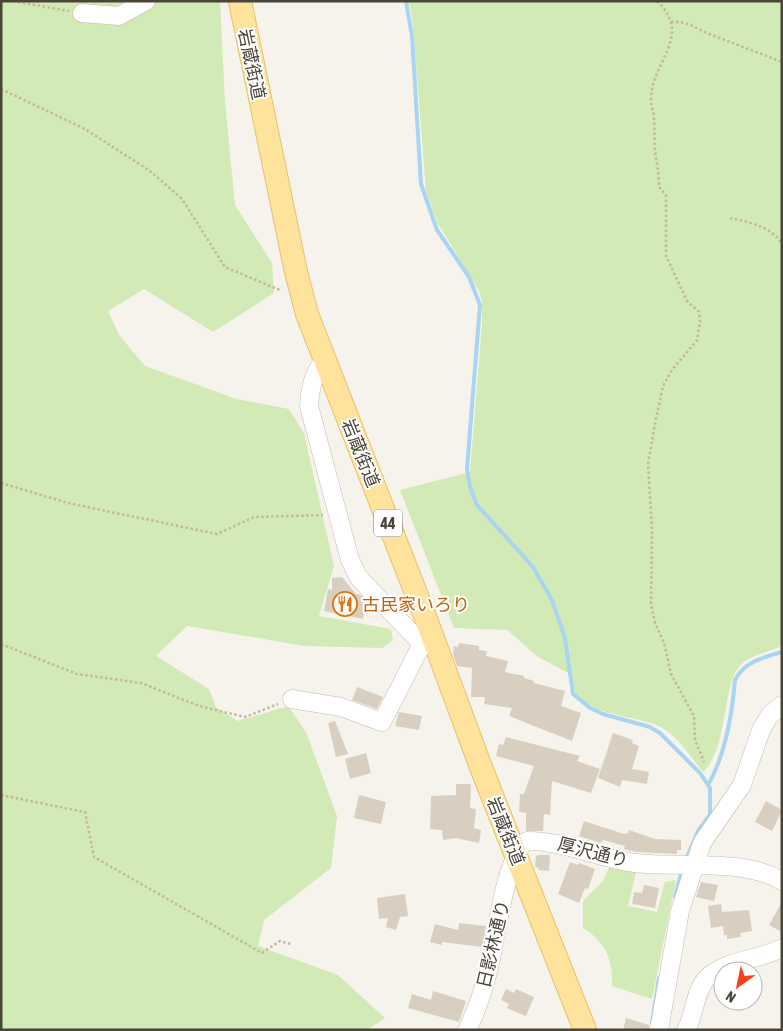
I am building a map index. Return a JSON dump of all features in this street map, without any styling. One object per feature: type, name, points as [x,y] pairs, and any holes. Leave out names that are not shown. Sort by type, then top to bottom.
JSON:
[{"type":"main road","name":"岩蔵街道","points":[[240,1],[299,286],[324,360],[429,643],[482,770],[585,1030]]},
{"type":"street","points":[[82,13],[119,16],[146,1]]},
{"type":"street","points":[[292,699],[341,707],[382,722],[429,643],[359,578],[343,537],[340,514],[309,406],[310,393],[316,371],[324,360]]},
{"type":"street","points":[[659,1030],[689,866],[706,834],[739,792],[747,777],[761,730],[770,715],[782,705]]},
{"type":"street","name":"厚沢通り","points":[[517,858],[524,842],[538,841],[572,845],[633,862],[756,870],[782,881]]},
{"type":"street","name":"日影林通り","points":[[467,1030],[483,991],[508,876],[517,858]]},
{"type":"street","points":[[686,1030],[690,1022],[693,1005],[706,980],[727,965],[768,955],[782,948]]},
{"type":"path","points":[[13,1],[82,13]]},
{"type":"path","points":[[657,1],[666,9],[671,22],[672,43],[667,56],[656,73],[652,88],[655,153],[659,171],[659,187],[666,195],[666,256],[687,301],[699,312],[700,322],[697,340],[672,370],[663,386],[648,464],[652,530],[651,603],[655,623],[664,643],[671,674],[694,716],[695,740],[704,762]]},
{"type":"path","points":[[671,22],[680,21],[690,24],[709,34],[782,62]]},
{"type":"path","points":[[1,88],[85,128],[150,171],[182,199],[225,268],[281,289],[285,297]]},
{"type":"path","points":[[730,218],[755,225],[774,235],[782,245]]},
{"type":"path","points":[[1,483],[68,503],[217,534],[254,517],[340,514]]},
{"type":"path","points":[[1,644],[77,674],[141,683],[199,706],[245,717],[292,699]]},
{"type":"path","points":[[1,795],[85,812],[94,857],[262,953],[280,941],[290,944]]},
{"type":"green space","points":[[1,1],[220,1],[225,102],[235,205],[272,263],[274,293],[213,332],[144,289],[108,311],[119,335],[145,366],[237,399],[289,409],[304,433],[334,566],[319,616],[391,629],[393,640],[382,648],[305,646],[187,626],[156,656],[209,689],[216,707],[238,721],[288,706],[306,732],[337,816],[331,868],[264,920],[258,946],[338,975],[385,1018],[367,1030],[1,1030]]},
{"type":"green space","points":[[409,1],[782,1],[782,646],[758,654],[745,661],[737,669],[728,696],[718,746],[712,760],[703,772],[679,742],[661,727],[588,705],[579,698],[574,690],[572,675],[538,657],[507,630],[454,628],[400,490],[470,472],[482,324],[482,301],[479,291],[437,222],[426,191],[413,26]]},
{"type":"green space","points":[[611,863],[637,868],[628,906],[657,912],[665,882],[676,880],[652,999],[612,986],[611,968],[603,946],[591,933],[583,928],[583,901],[603,881]]},
{"type":"building","points":[[342,577],[356,594],[361,595],[366,601],[363,619],[324,611],[328,589],[332,590],[332,578]]},
{"type":"building","points":[[459,643],[479,646],[479,650],[487,651],[486,656],[508,661],[505,672],[524,676],[524,678],[534,681],[534,683],[565,691],[561,706],[581,713],[572,741],[509,716],[512,708],[484,704],[485,697],[471,697],[472,668],[457,666],[453,654],[454,646],[458,647]]},
{"type":"building","points":[[357,687],[383,697],[377,709],[352,700]]},
{"type":"building","points":[[399,712],[422,716],[419,730],[395,726]]},
{"type":"building","points":[[335,721],[348,754],[336,757],[328,723]]},
{"type":"building","points":[[613,733],[633,740],[632,743],[639,746],[632,769],[649,772],[647,784],[622,780],[620,787],[598,778]]},
{"type":"building","points":[[506,737],[580,756],[577,761],[600,769],[591,793],[552,781],[550,815],[544,814],[543,831],[526,831],[526,813],[519,812],[520,794],[524,794],[534,766],[496,756],[499,744],[503,745]]},
{"type":"building","points":[[366,753],[371,773],[350,779],[345,759]]},
{"type":"building","points":[[456,784],[471,784],[470,808],[476,809],[474,828],[481,830],[479,843],[456,838],[443,840],[442,830],[430,829],[431,796],[456,795]]},
{"type":"building","points":[[359,795],[386,802],[381,824],[354,818]]},
{"type":"building","points":[[766,801],[782,810],[772,831],[755,822]]},
{"type":"building","points":[[584,821],[624,834],[628,833],[629,830],[655,839],[681,840],[681,850],[677,850],[677,854],[636,852],[624,849],[625,846],[603,840],[600,843],[579,836]]},
{"type":"building","points":[[550,855],[549,871],[538,870],[539,868],[535,867],[536,856]]},
{"type":"building","points":[[570,862],[595,869],[588,889],[585,888],[579,903],[558,894]]},
{"type":"building","points":[[701,882],[718,885],[714,901],[696,897]]},
{"type":"building","points":[[644,885],[659,888],[655,908],[632,904],[634,892],[642,893]]},
{"type":"building","points":[[405,894],[408,916],[400,917],[396,930],[386,927],[388,918],[379,919],[377,898]]},
{"type":"building","points":[[782,902],[782,932],[769,925]]},
{"type":"building","points":[[721,904],[722,912],[749,910],[752,931],[740,933],[741,937],[727,939],[727,935],[724,935],[723,926],[711,928],[708,906]]},
{"type":"building","points":[[459,923],[486,926],[482,947],[442,942],[442,945],[430,942],[435,924],[458,930]]},
{"type":"building","points":[[506,989],[514,993],[516,989],[534,997],[526,1016],[507,1008],[509,1004],[501,1000]]},
{"type":"building","points":[[433,991],[466,1001],[459,1022],[408,1008],[412,994],[431,1000]]},
{"type":"building","points":[[626,1018],[649,1025],[649,1030],[623,1030]]},
{"type":"waterway","points":[[406,1],[412,36],[421,184],[437,230],[469,277],[480,305],[467,469],[470,487],[477,505],[533,567],[552,600],[565,638],[573,694],[590,708],[603,714],[650,727],[660,733],[700,773],[710,788],[710,815],[698,831],[686,859]]},
{"type":"waterway","points":[[708,785],[724,747],[735,680],[749,665],[762,658],[782,652]]},
{"type":"waterway","points":[[675,897],[682,870]]},
{"type":"waterway","points":[[652,1023],[659,978]]},
{"type":"place","name":"古民家いろり","points":[[345,604]]}]
